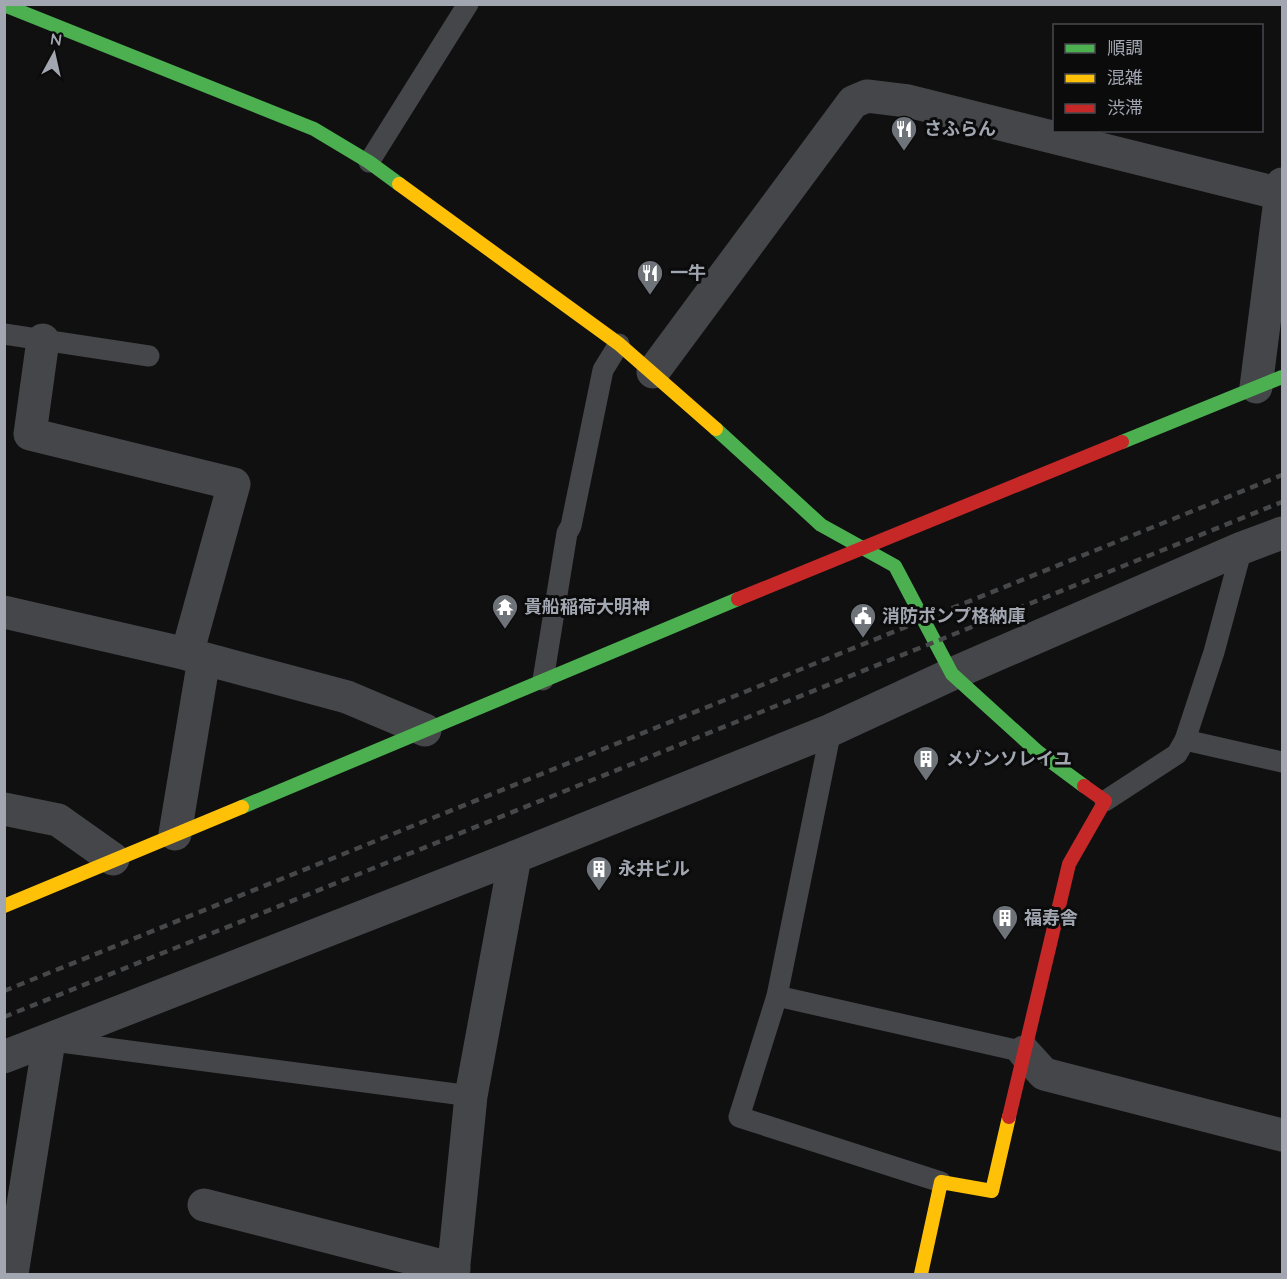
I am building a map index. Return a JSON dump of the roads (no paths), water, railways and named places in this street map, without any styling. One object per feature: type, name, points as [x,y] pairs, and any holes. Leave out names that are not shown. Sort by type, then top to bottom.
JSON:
[{"type":"street","points":[[4,5],[314,129],[369,162],[620,344],[821,525],[895,566],[952,674],[1038,752],[1106,801],[1069,864],[992,1191],[941,1182],[921,1275]]},
{"type":"street","points":[[4,906],[860,548],[1269,382],[1282,189],[908,102],[867,96],[853,102],[653,372]]},
{"type":"street","points":[[43,340],[30,434],[234,484],[196,657],[175,834]]},
{"type":"street","points":[[4,1057],[515,857],[831,730],[952,674],[1282,532]]},
{"type":"street","points":[[4,612],[196,657],[347,697],[425,730]]},
{"type":"street","points":[[4,809],[58,820],[113,859]]},
{"type":"street","points":[[204,1205],[453,1272],[471,1096],[515,857]]},
{"type":"street","points":[[12,1275],[49,1041]]},
{"type":"street","points":[[1024,1052],[1044,1074],[1282,1135]]},
{"type":"lane","points":[[369,162],[468,4]]},
{"type":"lane","points":[[4,334],[149,356]]},
{"type":"lane","points":[[543,680],[567,533],[571,526],[603,370],[620,344]]},
{"type":"lane","points":[[1106,801],[1177,754],[1185,740],[1214,652],[1242,548]]},
{"type":"lane","points":[[831,730],[777,996],[740,1117],[941,1182]]},
{"type":"lane","points":[[1185,740],[1282,762]]},
{"type":"lane","points":[[777,996],[1024,1052]]},
{"type":"lane","points":[[49,1041],[471,1096]]},
{"type":"railway","points":[[4,991],[1282,475]]},
{"type":"railway","points":[[4,1017],[1282,502]]},
{"type":"place","name":"さふらん","points":[[904,152]]},
{"type":"place","name":"一牛","points":[[650,296]]},
{"type":"place","name":"貴船稲荷大明神","points":[[505,630]]},
{"type":"place","name":"消防ポンプ格納庫","points":[[863,639]]},
{"type":"place","name":"メゾンソレイユ","points":[[926,782]]},
{"type":"place","name":"永井ビル","points":[[599,892]]},
{"type":"place","name":"福寿舎","points":[[1005,941]]}]
